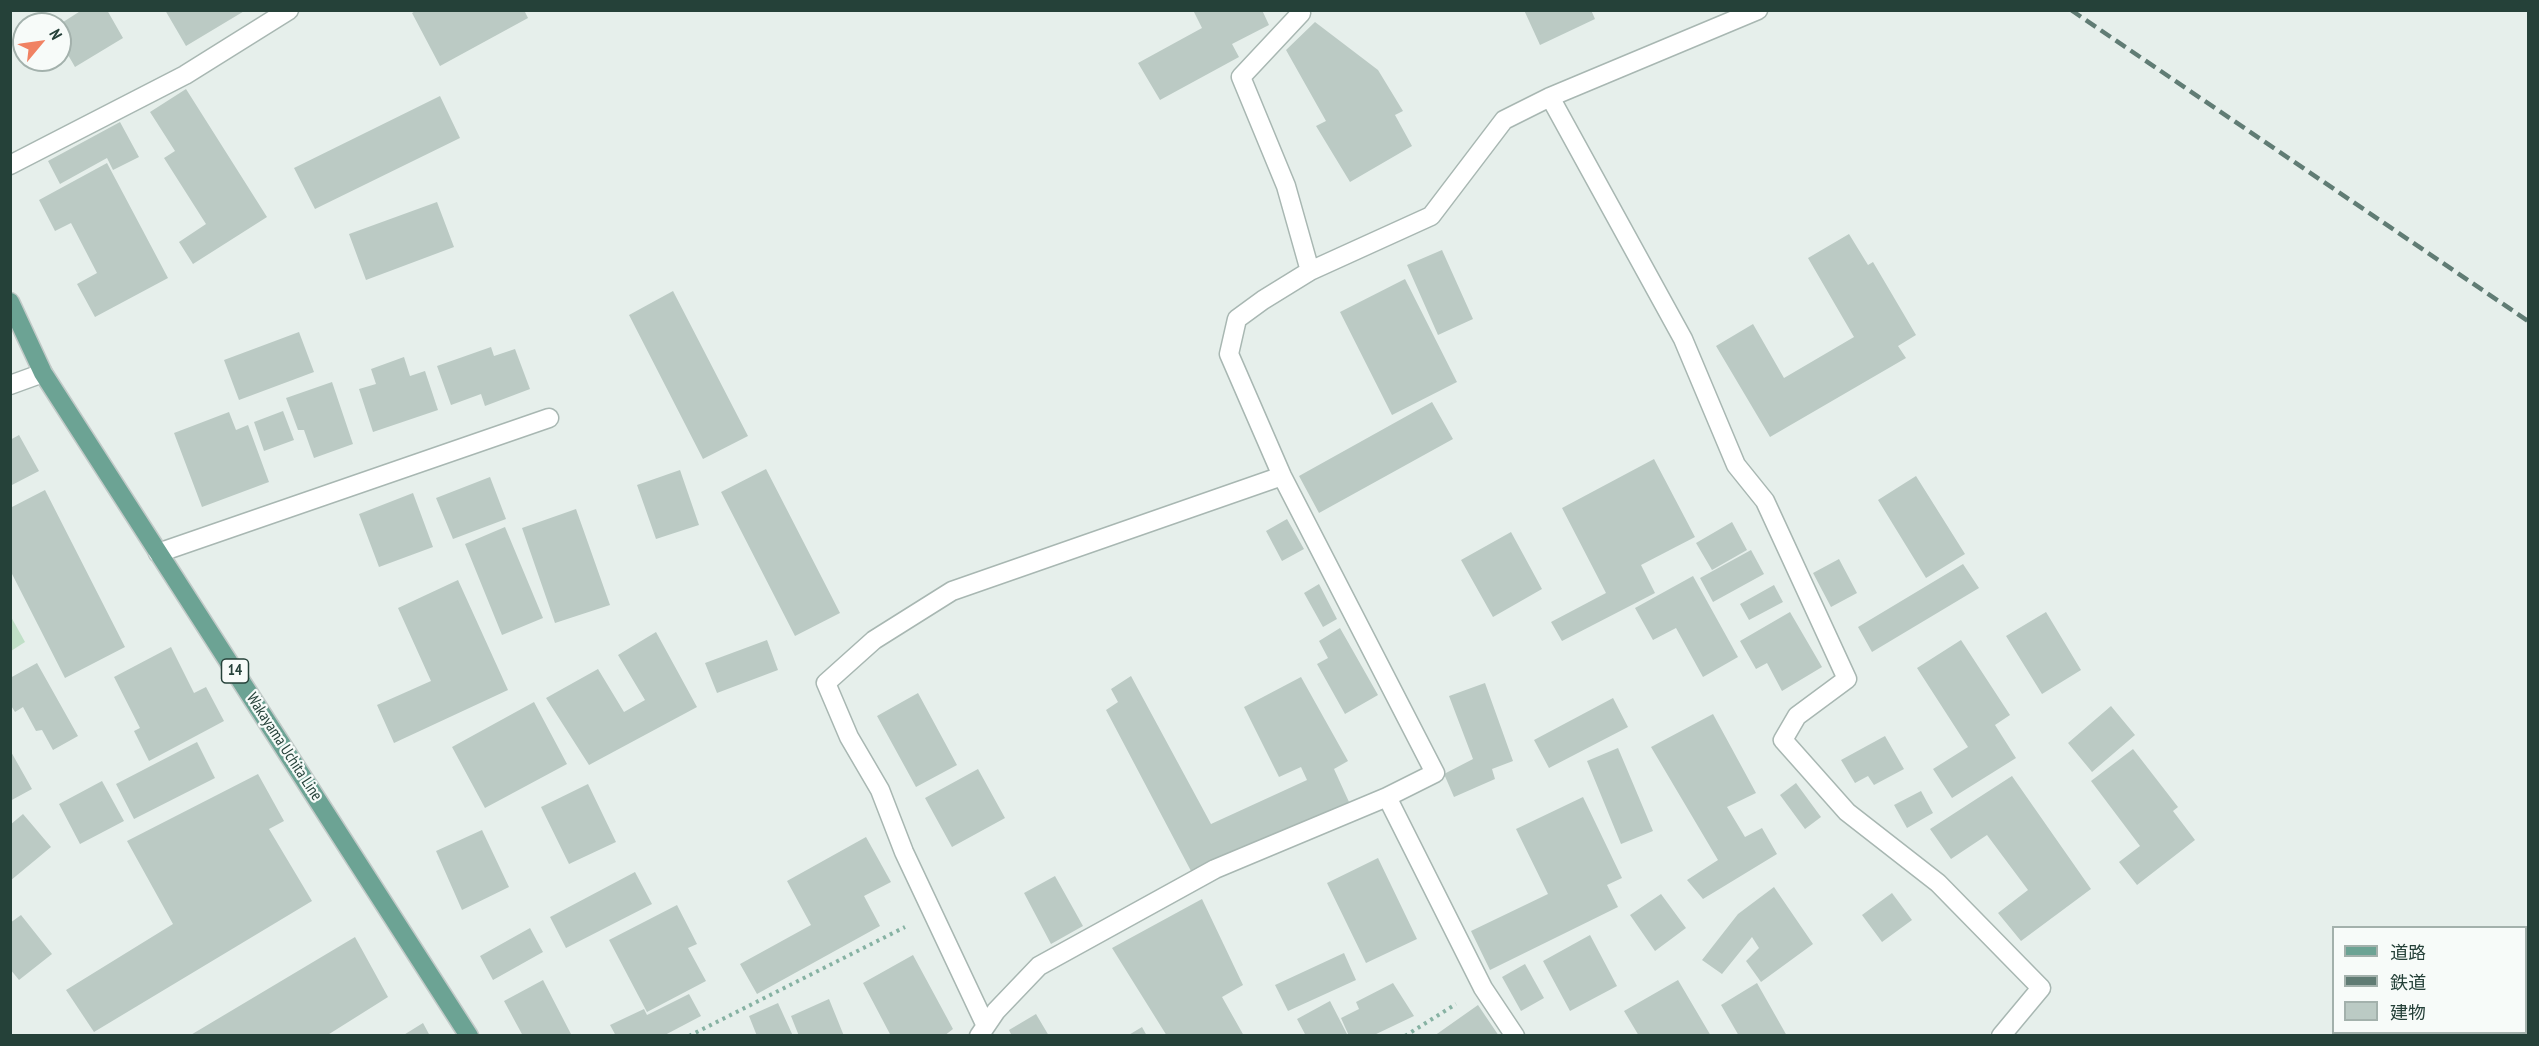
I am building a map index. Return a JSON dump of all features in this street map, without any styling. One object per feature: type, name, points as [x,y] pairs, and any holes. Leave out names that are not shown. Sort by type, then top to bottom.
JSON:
[{"type":"main road","name":"Wakayama Uchita Line","points":[[10,302],[43,373],[470,1035]]},
{"type":"street","points":[[10,165],[185,75],[288,10]]},
{"type":"street","points":[[1299,10],[1301,13],[1241,77],[1286,186],[1310,271]]},
{"type":"street","points":[[1282,476],[952,591],[874,640],[826,683],[849,736],[880,790],[904,852],[933,913],[982,1030],[1040,966],[1215,869],[1387,797],[1435,772],[1282,476],[1229,354],[1237,319],[1310,271],[1431,216],[1504,120],[1550,97],[1758,10]]},
{"type":"street","points":[[1550,97],[1683,339],[1736,465],[1765,501],[1847,679],[1797,716],[1783,740],[1846,812],[1938,883],[2041,988],[2001,1035]]},
{"type":"street","points":[[10,385],[43,373]]},
{"type":"street","points":[[159,552],[549,418]]},
{"type":"street","points":[[1387,797],[1483,988],[1515,1035]]},
{"type":"path","points":[[688,1035],[933,913]]},
{"type":"path","points":[[1405,1035],[1483,988]]},
{"type":"green space","points":[[10,615],[25,642],[11,651],[10,651]]},
{"type":"building","points":[[82,10],[107,10],[123,38],[75,67],[72,62],[72,16]]},
{"type":"building","points":[[165,10],[246,10],[186,46]]},
{"type":"building","points":[[417,10],[524,10],[528,18],[440,66],[412,13]]},
{"type":"building","points":[[1193,10],[1262,10],[1269,25],[1232,44],[1239,57],[1160,100],[1138,63],[1202,28]]},
{"type":"building","points":[[1524,10],[1591,10],[1595,19],[1540,45]]},
{"type":"building","points":[[1315,22],[1378,70],[1403,111],[1395,115],[1412,146],[1350,182],[1316,126],[1326,121],[1286,50]]},
{"type":"building","points":[[186,89],[267,217],[193,264],[179,242],[206,224],[164,158],[175,151],[150,112]]},
{"type":"building","points":[[440,96],[460,138],[315,209],[294,168]]},
{"type":"building","points":[[120,122],[139,157],[113,170],[107,158],[60,184],[48,161]]},
{"type":"building","points":[[107,163],[168,278],[95,317],[77,284],[97,273],[71,223],[55,231],[39,200]]},
{"type":"building","points":[[437,202],[454,247],[366,280],[349,234]]},
{"type":"building","points":[[1849,234],[1868,265],[1873,262],[1916,335],[1898,346],[1906,358],[1770,437],[1716,346],[1753,324],[1784,378],[1854,337],[1808,258]]},
{"type":"building","points":[[1442,250],[1473,319],[1438,335],[1407,265]]},
{"type":"building","points":[[1405,279],[1457,382],[1392,415],[1340,312]]},
{"type":"building","points":[[673,291],[748,436],[703,459],[629,315]]},
{"type":"building","points":[[299,332],[314,372],[239,400],[224,360]]},
{"type":"building","points":[[491,347],[494,356],[515,349],[530,389],[485,406],[481,394],[451,405],[437,366]]},
{"type":"building","points":[[404,357],[410,376],[425,371],[438,410],[373,432],[359,389],[376,384],[371,369]]},
{"type":"building","points":[[332,382],[353,444],[314,458],[304,430],[298,430],[286,398]]},
{"type":"building","points":[[1432,402],[1453,439],[1319,513],[1299,476]]},
{"type":"building","points":[[283,411],[294,440],[264,451],[254,422]]},
{"type":"building","points":[[229,412],[236,430],[248,425],[269,482],[202,507],[174,433]]},
{"type":"building","points":[[19,435],[39,471],[10,486],[10,440]]},
{"type":"building","points":[[1654,459],[1695,537],[1641,565],[1655,593],[1562,641],[1551,622],[1606,593],[1562,508]]},
{"type":"building","points":[[766,469],[840,613],[795,636],[721,492]]},
{"type":"building","points":[[680,470],[699,525],[656,539],[637,485]]},
{"type":"building","points":[[1916,476],[1965,554],[1926,578],[1878,500]]},
{"type":"building","points":[[490,477],[506,519],[453,539],[436,498]]},
{"type":"building","points":[[45,490],[125,647],[65,678],[10,570],[10,508]]},
{"type":"building","points":[[413,493],[433,547],[379,567],[359,514]]},
{"type":"building","points":[[576,509],[610,605],[555,623],[522,528]]},
{"type":"building","points":[[1287,519],[1304,549],[1282,561],[1266,531]]},
{"type":"building","points":[[1732,522],[1747,550],[1712,570],[1696,543]]},
{"type":"building","points":[[505,527],[543,618],[502,635],[465,544]]},
{"type":"building","points":[[1511,532],[1542,589],[1493,617],[1461,560]]},
{"type":"building","points":[[1751,550],[1764,574],[1713,602],[1700,578]]},
{"type":"building","points":[[1839,559],[1857,593],[1831,607],[1813,573]]},
{"type":"building","points":[[1963,564],[1979,588],[1872,652],[1858,627]]},
{"type":"building","points":[[1693,576],[1738,657],[1703,677],[1676,628],[1653,640],[1635,608]]},
{"type":"building","points":[[458,580],[508,690],[394,743],[377,705],[431,681],[398,608]]},
{"type":"building","points":[[1319,584],[1337,619],[1323,627],[1304,593]]},
{"type":"building","points":[[1774,585],[1783,602],[1749,620],[1740,604]]},
{"type":"building","points":[[1790,612],[1822,667],[1782,691],[1767,663],[1756,669],[1740,641]]},
{"type":"building","points":[[2046,612],[2081,670],[2042,694],[2006,636]]},
{"type":"building","points":[[1340,628],[1378,695],[1345,714],[1317,664],[1328,658],[1319,641]]},
{"type":"building","points":[[656,632],[697,707],[589,765],[546,698],[598,669],[624,712],[645,700],[618,655]]},
{"type":"building","points":[[767,640],[778,670],[717,693],[705,663]]},
{"type":"building","points":[[1961,640],[2010,715],[1995,725],[2016,758],[1952,798],[1933,769],[1968,747],[1917,668]]},
{"type":"building","points":[[171,647],[194,693],[206,687],[224,721],[149,761],[134,731],[140,728],[114,677]]},
{"type":"building","points":[[37,663],[78,736],[53,750],[42,730],[36,731],[23,707],[15,712],[10,704],[10,678]]},
{"type":"building","points":[[1131,676],[1211,824],[1307,780],[1301,767],[1279,777],[1244,707],[1301,677],[1348,761],[1334,769],[1349,802],[1191,871],[1106,710],[1118,702],[1111,689]]},
{"type":"building","points":[[1485,683],[1513,761],[1492,769],[1495,779],[1454,797],[1444,774],[1473,759],[1449,696]]},
{"type":"building","points":[[918,693],[957,765],[916,787],[877,716]]},
{"type":"building","points":[[1613,698],[1628,727],[1549,768],[1534,740]]},
{"type":"building","points":[[534,702],[567,764],[485,808],[452,747]]},
{"type":"building","points":[[2111,706],[2135,735],[2092,772],[2068,743]]},
{"type":"building","points":[[1713,714],[1756,793],[1727,807],[1745,837],[1762,828],[1777,854],[1703,899],[1687,880],[1718,860],[1651,747]]},
{"type":"building","points":[[1885,736],[1904,769],[1874,785],[1868,776],[1855,783],[1841,760]]},
{"type":"building","points":[[197,742],[215,778],[134,819],[116,784]]},
{"type":"building","points":[[1618,748],[1653,831],[1621,844],[1587,761]]},
{"type":"building","points":[[2133,749],[2178,807],[2173,811],[2195,840],[2137,885],[2119,862],[2140,846],[2091,781]]},
{"type":"building","points":[[10,750],[32,789],[10,801]]},
{"type":"building","points":[[978,769],[1005,818],[952,847],[925,798]]},
{"type":"building","points":[[258,774],[284,821],[269,829],[312,901],[94,1032],[66,990],[173,924],[127,841]]},
{"type":"building","points":[[2012,776],[2091,889],[2021,941],[1998,913],[2028,890],[1987,835],[1951,859],[1930,829]]},
{"type":"building","points":[[102,781],[124,821],[80,844],[59,804]]},
{"type":"building","points":[[1796,783],[1821,817],[1805,829],[1780,795]]},
{"type":"building","points":[[588,784],[616,842],[569,864],[541,807]]},
{"type":"building","points":[[1921,791],[1933,813],[1907,828],[1894,805]]},
{"type":"building","points":[[1583,797],[1622,878],[1607,885],[1618,907],[1490,970],[1471,931],[1548,894],[1516,829]]},
{"type":"building","points":[[23,814],[51,847],[10,881],[10,825]]},
{"type":"building","points":[[482,830],[509,887],[462,910],[436,851]]},
{"type":"building","points":[[866,837],[891,882],[864,896],[880,926],[757,994],[740,964],[811,925],[787,881]]},
{"type":"building","points":[[1378,858],[1417,939],[1366,963],[1327,883]]},
{"type":"building","points":[[635,872],[652,904],[566,948],[550,917]]},
{"type":"building","points":[[1055,876],[1083,926],[1051,944],[1024,893]]},
{"type":"building","points":[[1774,887],[1813,944],[1761,982],[1746,961],[1759,948],[1752,937],[1722,974],[1702,960],[1738,914]]},
{"type":"building","points":[[1892,893],[1912,920],[1882,942],[1862,915]]},
{"type":"building","points":[[1661,894],[1686,928],[1655,951],[1630,915]]},
{"type":"building","points":[[1202,899],[1243,985],[1222,997],[1244,1036],[1167,1036],[1112,948]]},
{"type":"building","points":[[677,905],[697,944],[688,948],[706,981],[647,1012],[609,940]]},
{"type":"building","points":[[21,915],[52,954],[19,980],[10,969],[10,923]]},
{"type":"building","points":[[530,928],[543,952],[493,980],[480,956]]},
{"type":"building","points":[[1590,935],[1617,986],[1570,1011],[1543,961]]},
{"type":"building","points":[[355,937],[388,997],[326,1036],[189,1036]]},
{"type":"building","points":[[1344,953],[1356,980],[1288,1011],[1275,985]]},
{"type":"building","points":[[913,955],[953,1029],[944,1036],[891,1036],[863,983]]},
{"type":"building","points":[[1525,964],[1544,998],[1521,1011],[1502,977]]},
{"type":"building","points":[[543,980],[572,1036],[523,1036],[504,1001]]},
{"type":"building","points":[[1678,980],[1711,1036],[1639,1036],[1624,1011]]},
{"type":"building","points":[[1393,983],[1414,1016],[1372,1036],[1349,1036],[1341,1018],[1359,1009],[1356,1002]]},
{"type":"building","points":[[1757,983],[1787,1036],[1739,1036],[1721,1005]]},
{"type":"building","points":[[689,994],[701,1016],[663,1036],[616,1036],[610,1025],[644,1009],[647,1015]]},
{"type":"building","points":[[829,999],[844,1036],[799,1036],[791,1016]]},
{"type":"building","points":[[1330,1001],[1348,1036],[1306,1036],[1297,1019]]},
{"type":"building","points":[[778,1003],[793,1036],[757,1036],[749,1016]]},
{"type":"building","points":[[1478,1005],[1499,1036],[1434,1036]]},
{"type":"building","points":[[1036,1014],[1049,1036],[1012,1036],[1009,1030]]},
{"type":"building","points":[[423,1023],[430,1036],[402,1036]]},
{"type":"building","points":[[1142,1027],[1147,1036],[1127,1036]]},
{"type":"railway","points":[[2071,10],[2528,321]]}]
